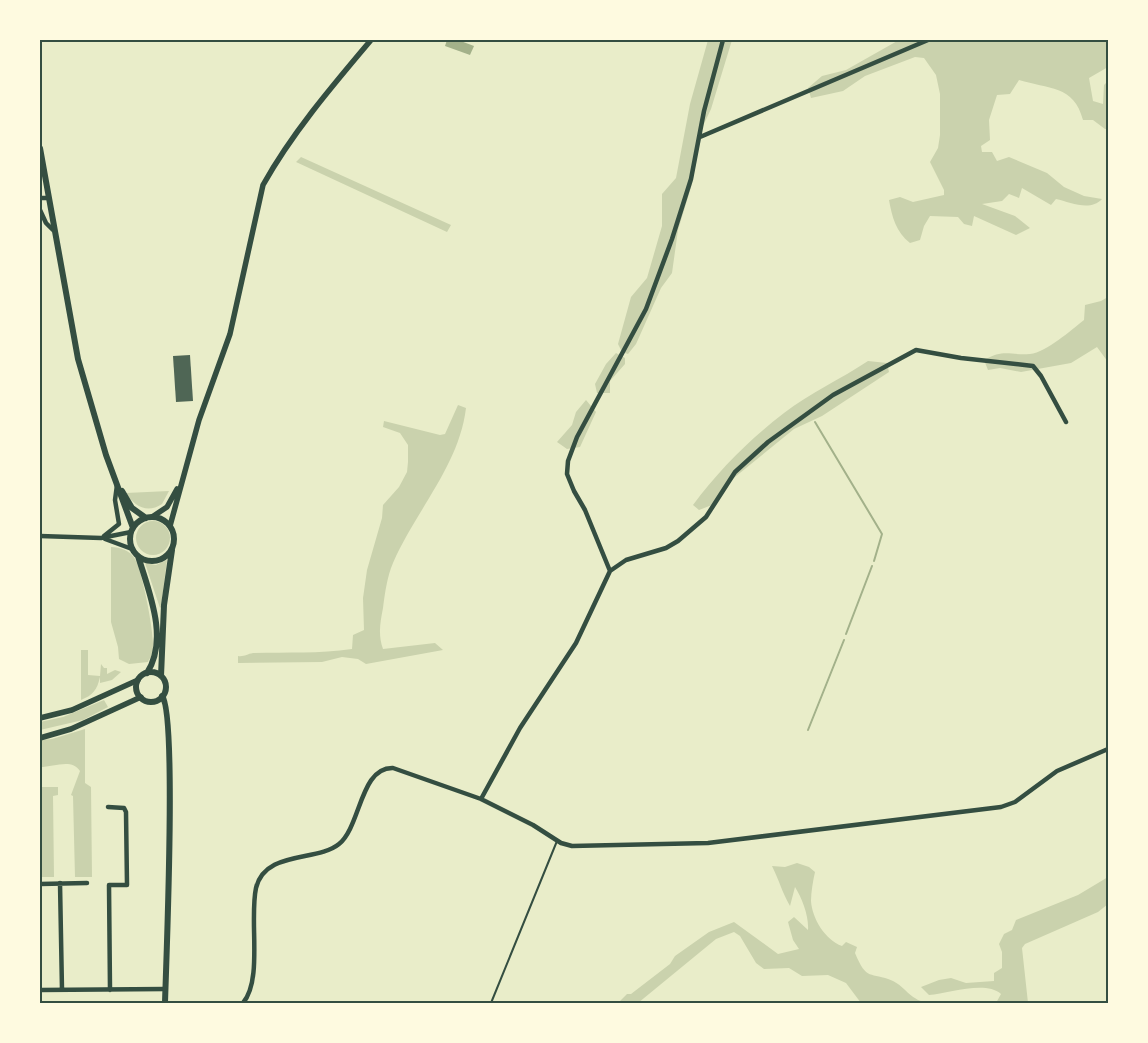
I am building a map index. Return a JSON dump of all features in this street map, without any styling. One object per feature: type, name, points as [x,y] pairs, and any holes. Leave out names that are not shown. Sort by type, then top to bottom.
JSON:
[{"type":"main road","points":[[170,526],[199,420],[230,334],[256,208],[263,185],[273,166],[371,40]]},
{"type":"main road","points":[[40,148],[53,230],[86,392],[132,530],[132,548],[138,556],[156,624],[156,657],[147,673],[138,680],[72,710],[40,718]]},
{"type":"main road","points":[[132,530],[149,517],[167,507],[183,476]]},
{"type":"main road","points":[[40,738],[71,730],[140,697],[154,701],[162,696],[165,688],[161,676],[164,605],[174,534],[170,526],[162,520],[149,517],[132,508],[117,484]]},
{"type":"main road","points":[[138,556],[148,561],[158,560],[167,555],[173,546]]},
{"type":"main road","points":[[147,673],[161,676]]},
{"type":"main road","points":[[138,680],[136,689],[140,697]]},
{"type":"main road","points":[[162,696],[167,705],[170,762],[165,1003]]},
{"type":"street","points":[[610,571],[585,510],[567,474],[568,461],[577,437],[646,309],[692,179],[704,111],[723,40]]},
{"type":"street","points":[[700,137],[928,40]]},
{"type":"street","points":[[40,198],[48,198]]},
{"type":"street","points":[[40,210],[46,223],[53,230]]},
{"type":"street","points":[[481,799],[520,728],[576,643],[610,571],[626,560],[666,548],[678,541],[706,517],[724,487],[746,461],[780,432],[833,395],[916,350],[961,358],[1033,366],[1041,376],[1066,422]]},
{"type":"street","points":[[101,538],[112,532],[119,524],[115,500],[117,484]]},
{"type":"street","points":[[101,538],[132,530]]},
{"type":"street","points":[[40,536],[101,538],[119,542],[132,548]]},
{"type":"street","points":[[243,1003],[252,988],[255,900],[261,877],[276,864],[339,844],[346,836],[373,776],[378,771],[393,768],[481,799],[533,824],[557,840],[572,846],[708,843],[1001,807],[1015,802],[1057,771],[1108,749]]},
{"type":"street","points":[[108,807],[124,808],[127,885],[109,885],[110,990]]},
{"type":"street","points":[[60,883],[62,990]]},
{"type":"street","points":[[40,884],[87,883]]},
{"type":"street","points":[[40,990],[165,989]]},
{"type":"lane","points":[[491,1003],[557,840]]},
{"type":"shaded area","points":[[447,40],[458,40],[474,46],[470,55],[445,46]]},
{"type":"shaded area","points":[[708,40],[732,40],[711,109],[702,128],[692,184],[678,230],[672,273],[661,288],[636,344],[628,354],[622,352],[618,344],[631,297],[647,278],[662,226],[662,194],[676,178],[690,104]]},
{"type":"shaded area","points":[[899,40],[1108,40],[1108,67],[1089,78],[1093,101],[1103,104],[1104,85],[1108,81],[1108,129],[1105,129],[1093,120],[1083,120],[1079,109],[1066,94],[1050,87],[1019,80],[1010,94],[997,95],[989,120],[990,140],[981,146],[982,152],[992,152],[997,161],[1009,157],[1047,173],[1064,187],[1084,196],[1102,199],[1097,203],[1086,206],[1056,199],[1051,205],[1022,188],[1019,198],[1009,194],[1002,201],[982,204],[1015,216],[1030,228],[1016,235],[974,216],[972,226],[964,224],[958,217],[930,216],[924,226],[920,240],[910,243],[895,224],[889,200],[900,197],[913,202],[944,195],[944,190],[930,162],[938,148],[940,135],[940,94],[936,75],[924,58],[915,57],[865,76],[843,91],[811,98],[808,88],[822,76],[846,70]]},
{"type":"shaded area","points":[[301,157],[451,225],[447,232],[296,162]]},
{"type":"shaded area","points":[[1108,297],[1108,362],[1097,347],[1071,363],[1021,372],[1000,368],[988,370],[984,360],[991,356],[1003,353],[1030,354],[1051,345],[1084,320],[1085,305]]},
{"type":"shaded area","points":[[616,353],[625,358],[625,364],[610,381],[610,393],[597,393],[595,384],[606,364]]},
{"type":"shaded area","points":[[868,361],[887,363],[889,372],[822,416],[794,429],[730,481],[712,505],[699,510],[693,505],[724,468],[771,423],[804,399]]},
{"type":"shaded area","points":[[586,400],[596,412],[580,447],[567,449],[557,442],[572,425],[576,412]]},
{"type":"shaded area","points":[[458,405],[466,408],[462,429],[446,469],[393,563],[386,585],[380,629],[383,649],[435,643],[443,650],[366,664],[358,659],[342,657],[322,662],[238,663],[238,656],[253,653],[340,651],[352,649],[353,635],[364,630],[363,598],[367,570],[382,518],[383,505],[399,487],[407,472],[408,445],[400,433],[383,427],[384,421],[440,435],[445,434]]},
{"type":"shaded area","points":[[169,491],[162,504],[151,508],[137,505],[126,493]]},
{"type":"shaded area","points":[[153,521],[160,522],[165,526],[169,531],[169,545],[165,550],[160,554],[153,555],[146,554],[141,550],[137,545],[136,538],[137,531],[141,526],[146,522]]},
{"type":"shaded area","points":[[111,547],[128,552],[133,556],[138,566],[145,591],[152,633],[153,652],[148,662],[129,664],[119,659],[118,647],[111,622]]},
{"type":"shaded area","points":[[167,560],[160,608],[145,563],[156,565]]},
{"type":"shaded area","points":[[81,650],[88,650],[88,675],[100,676],[101,664],[104,668],[107,668],[107,674],[115,670],[121,672],[112,680],[100,683],[100,677],[94,692],[81,700]]},
{"type":"shaded area","points":[[104,700],[108,707],[83,720],[40,730],[40,722],[63,717]]},
{"type":"shaded area","points":[[85,729],[85,783],[91,787],[92,877],[75,877],[73,796],[71,795],[80,771],[77,767],[68,764],[40,767],[40,740],[52,739]]},
{"type":"shaded area","points":[[40,787],[58,787],[58,795],[53,796],[54,877],[40,877]]},
{"type":"shaded area","points":[[797,863],[809,867],[815,872],[811,894],[812,908],[825,934],[842,946],[846,942],[857,947],[855,953],[866,972],[893,981],[915,998],[926,1003],[861,1003],[846,983],[828,975],[802,976],[789,968],[764,969],[756,963],[740,936],[734,932],[716,939],[638,1003],[618,1003],[627,994],[631,994],[670,964],[675,956],[709,932],[734,922],[778,954],[799,949],[793,940],[788,922],[794,917],[808,930],[804,907],[795,887],[790,906],[772,866],[785,867]]},
{"type":"shaded area","points":[[1108,877],[1108,904],[1098,912],[1025,944],[1022,948],[1028,1003],[996,1003],[1001,994],[986,988],[929,995],[921,987],[939,980],[951,978],[966,983],[994,981],[994,973],[1002,968],[1002,952],[999,944],[1004,934],[1012,930],[1016,920],[1078,895]]},
{"type":"building","points":[[190,355],[193,401],[176,402],[173,356]]},
{"type":"waterway","points":[[815,422],[882,534],[874,561]]},
{"type":"waterway","points":[[846,634],[872,566]]},
{"type":"waterway","points":[[808,730],[844,640]]}]
